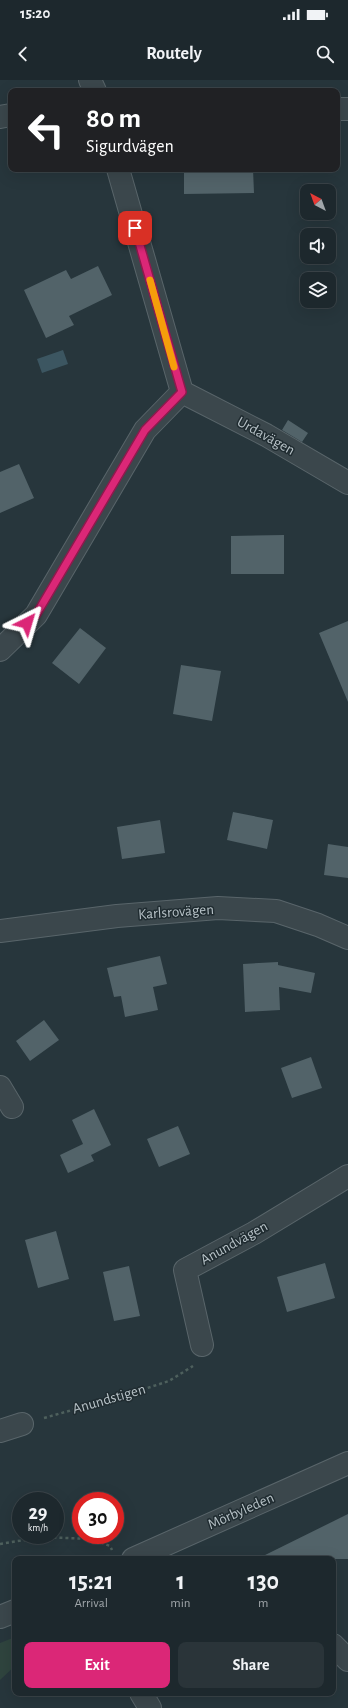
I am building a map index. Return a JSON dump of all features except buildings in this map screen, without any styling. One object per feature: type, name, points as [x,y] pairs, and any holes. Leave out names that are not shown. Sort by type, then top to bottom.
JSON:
[{"type":"street","points":[[0,650],[36,615],[145,430],[182,392],[119,172]]},
{"type":"street","name":"Urdavägen","points":[[182,392],[266,435],[348,483]]},
{"type":"street","name":"Karlsrovägen","points":[[0,931],[117,916],[218,908],[276,911],[318,925],[348,938]]},
{"type":"street","points":[[0,1087],[12,1107]]},
{"type":"street","name":"Anundvägen","points":[[202,1345],[185,1270],[254,1233],[348,1176]]},
{"type":"street","points":[[0,1431],[22,1424]]},
{"type":"street","name":"Mörbyleden","points":[[126,1556],[348,1463]]},
{"type":"street","points":[[0,1617],[12,1612]]},
{"type":"street","points":[[336,1648],[348,1660]]},
{"type":"street","points":[[143,1696],[150,1708]]},
{"type":"path","name":"Anundstigen","points":[[22,1424],[169,1381],[195,1365],[202,1345]]},
{"type":"path","points":[[0,1544],[43,1537],[92,1539],[110,1546],[123,1556]]},
{"type":"green space","points":[[12,1638],[12,1669],[0,1680],[0,1643]]},
{"type":"water","points":[[63,350],[68,364],[42,373],[37,359]]},
{"type":"slow traffic","points":[[150,280],[174,367]]},
{"type":"route","points":[[27,623],[36,615],[145,430],[182,392],[135,228]]}]
